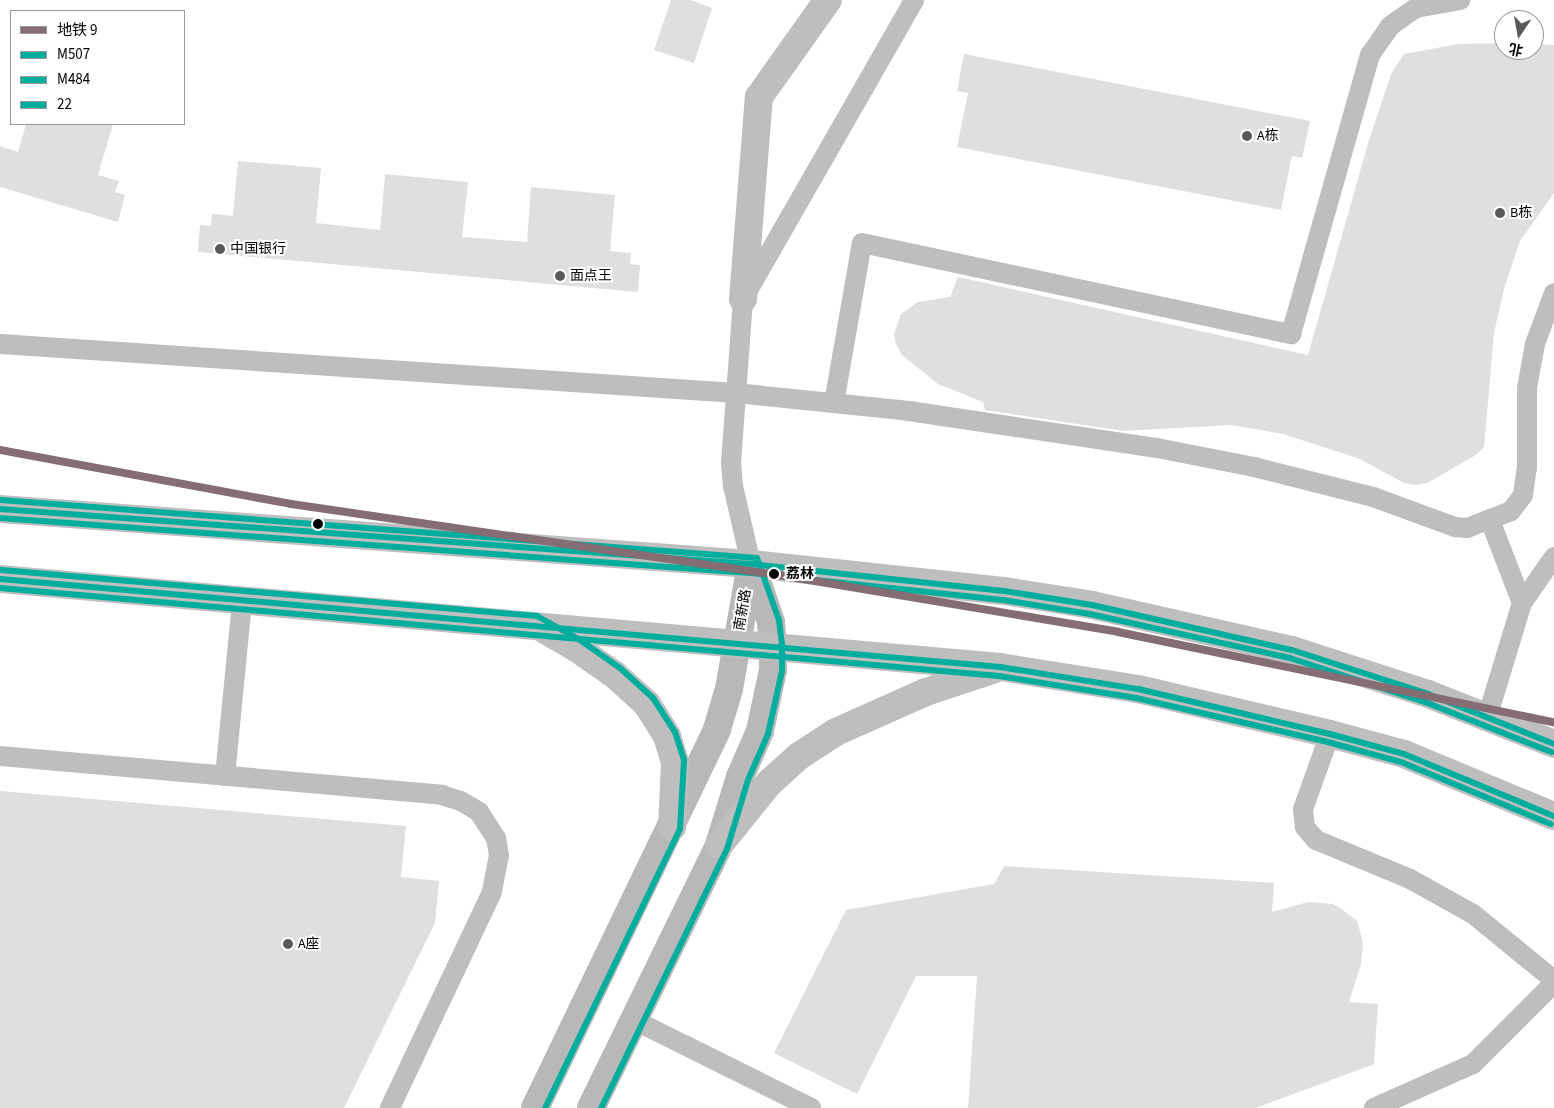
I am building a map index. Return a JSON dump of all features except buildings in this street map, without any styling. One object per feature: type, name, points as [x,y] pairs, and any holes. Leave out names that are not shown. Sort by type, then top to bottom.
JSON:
[{"type":"main road","points":[[743,299],[758,97],[828,0]]},
{"type":"main road","points":[[0,509],[751,564],[1004,591],[1188,624],[1292,650],[1428,694],[1554,744]]},
{"type":"main road","name":"南新路","points":[[535,1108],[672,827],[719,722],[729,689],[751,564]]},
{"type":"main road","name":"南新路","points":[[591,1108],[719,845],[740,777],[764,716],[773,670],[771,622],[751,564]]},
{"type":"main road","points":[[0,579],[242,602],[535,625],[1000,667],[1138,689],[1330,734],[1404,754],[1554,816]]},
{"type":"main road","points":[[535,625],[584,652],[616,675],[648,704],[666,736],[674,762],[672,827]]},
{"type":"main road","points":[[719,845],[769,783],[799,756],[836,732],[926,692],[1000,667]]},
{"type":"lane","points":[[751,564],[732,486],[743,299],[914,0]]},
{"type":"lane","points":[[834,403],[862,243],[1291,334],[1370,55],[1390,26],[1416,8],[1460,0]]},
{"type":"lane","points":[[0,344],[736,393],[834,403],[1047,431],[1254,467],[1372,497],[1455,527],[1466,528],[1511,511],[1523,495],[1527,468],[1527,388],[1535,344],[1554,293]]},
{"type":"lane","points":[[1490,520],[1522,603]]},
{"type":"lane","points":[[1487,718],[1522,603],[1554,557]]},
{"type":"lane","points":[[225,776],[242,602]]},
{"type":"lane","points":[[1330,734],[1304,809],[1305,827],[1316,840],[1410,879],[1473,914],[1554,981],[1473,1064],[1374,1108]]},
{"type":"lane","points":[[0,756],[442,795],[461,801],[478,812],[490,825],[499,855],[490,900],[390,1108]]},
{"type":"lane","points":[[634,1020],[811,1108]]},
{"type":"metro line","name":"9","points":[[0,450],[291,504],[773,574],[1118,632],[1554,722]]},
{"type":"transit line","name":"22","points":[[1,500],[757,558],[779,620],[782,645],[782,671],[768,734],[748,780],[727,849],[601,1108]]},
{"type":"transit line","name":"M507","points":[[0,509],[751,564],[1004,591],[1092,605],[1292,650],[1428,694],[1554,744]]},
{"type":"transit line","name":"M484","points":[[0,518],[750,573],[1003,600],[1090,614],[1290,658],[1425,702],[1551,752]]},
{"type":"transit line","name":"22","points":[[1,570],[537,616],[580,640],[620,668],[653,698],[675,732],[684,760],[680,829],[545,1108]]},
{"type":"transit line","name":"M507","points":[[0,579],[1000,667],[1138,689],[1330,734],[1404,754],[1554,816]]},
{"type":"transit line","name":"M484","points":[[0,588],[999,676],[1136,698],[1328,742],[1401,762],[1551,824]]},
{"type":"place","name":"A栋","points":[[1247,136]]},
{"type":"place","name":"B栋","points":[[1500,213]]},
{"type":"place","name":"中国银行","points":[[220,249]]},
{"type":"place","name":"面点王","points":[[560,276]]},
{"type":"place","name":"荔林","points":[[774,574]]},
{"type":"place","name":"A座","points":[[288,944]]}]
